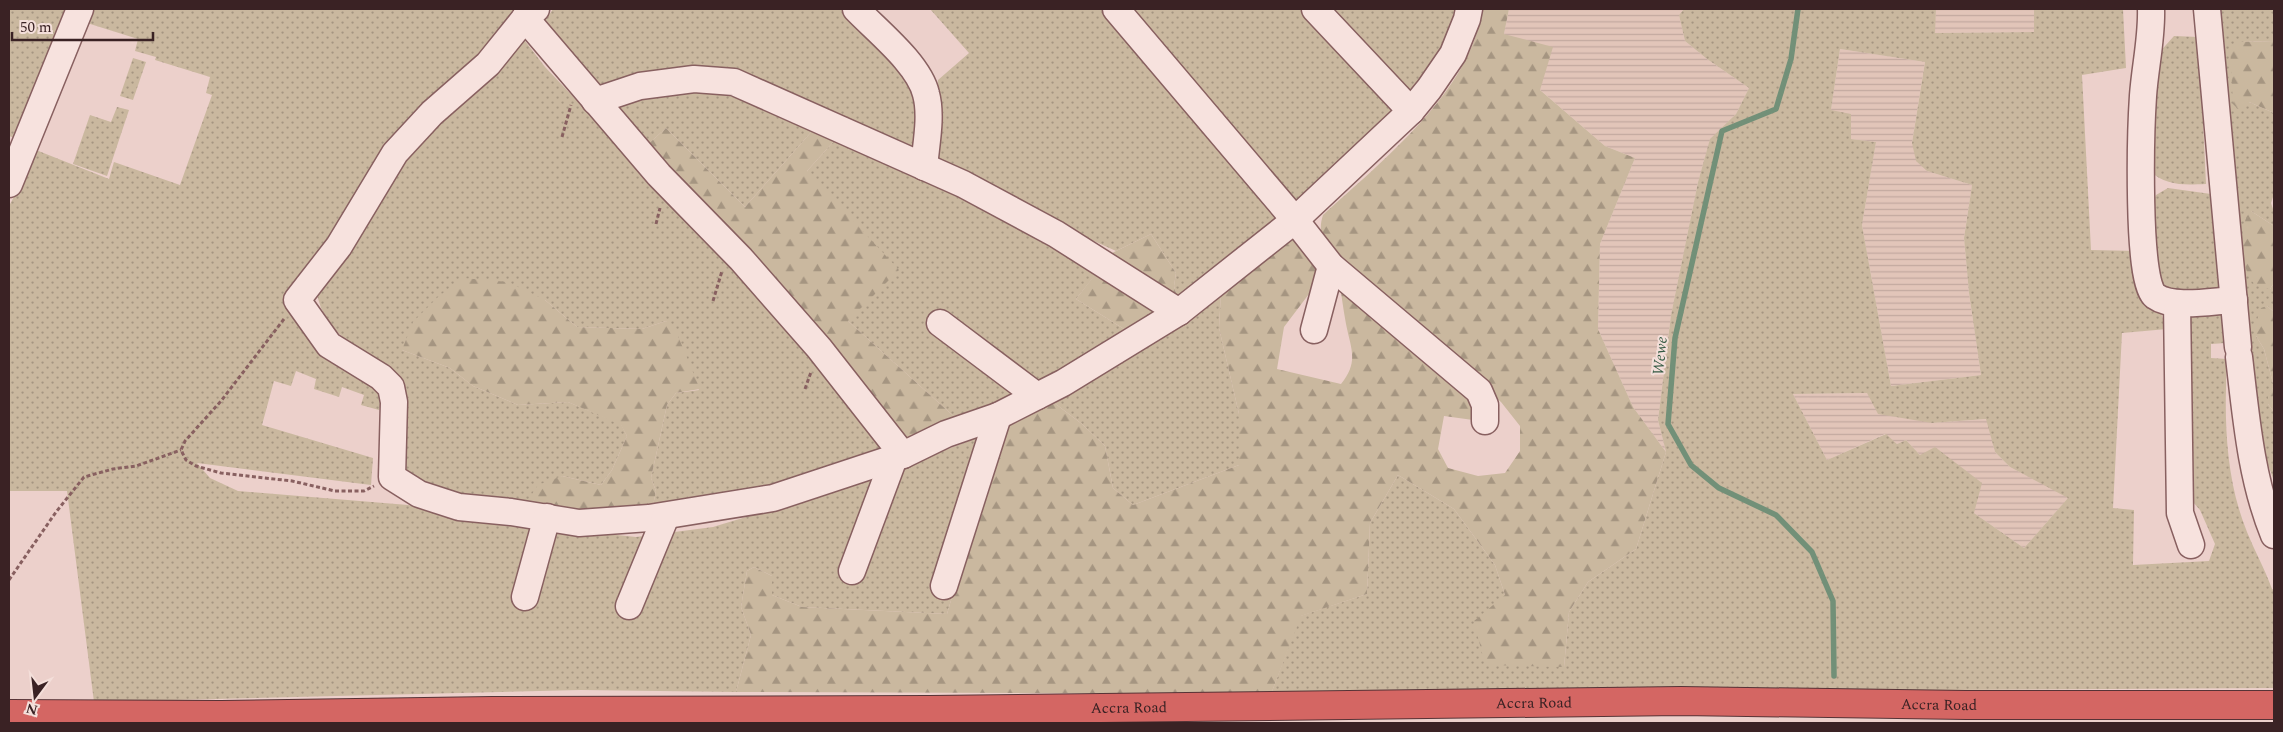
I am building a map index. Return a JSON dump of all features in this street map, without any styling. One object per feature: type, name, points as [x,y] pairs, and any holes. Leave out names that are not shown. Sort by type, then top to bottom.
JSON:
[{"type":"highway","name":"Accra Road","points":[[9,714],[221,715],[492,711],[733,717],[1681,701],[1966,705],[2262,705]]},
{"type":"street","points":[[9,184],[14,156],[80,9]]},
{"type":"street","points":[[856,9],[913,68],[923,85],[928,109],[924,167]]},
{"type":"street","points":[[1116,9],[1296,220],[1331,266],[1479,391],[1485,405],[1485,421]]},
{"type":"street","points":[[1315,9],[1411,111]]},
{"type":"street","points":[[899,457],[822,351],[729,247],[659,175],[595,101],[530,13],[488,64],[432,113],[395,153],[339,246],[297,300],[328,345],[381,377],[391,387],[394,402],[392,476],[419,494],[459,507],[547,517],[579,523],[666,516],[772,498],[899,457],[946,434],[998,416],[1107,358],[1179,312],[1296,220],[1411,111],[1453,54],[1469,9]]},
{"type":"street","points":[[2151,9],[2143,97],[2142,237],[2148,285],[2154,295],[2171,303],[2234,300]]},
{"type":"street","points":[[2207,9],[2249,441],[2269,509],[2274,535]]},
{"type":"street","points":[[595,101],[640,86],[694,79],[734,82],[924,167],[1056,234],[1179,312]]},
{"type":"street","points":[[1314,330],[1331,266]]},
{"type":"street","points":[[2177,303],[2180,513],[2190,545]]},
{"type":"street","points":[[940,323],[1037,396]]},
{"type":"street","points":[[944,586],[998,416]]},
{"type":"street","points":[[852,571],[899,457]]},
{"type":"street","points":[[629,606],[666,516]]},
{"type":"street","points":[[525,597],[547,517]]},
{"type":"path","points":[[562,137],[578,80]]},
{"type":"path","points":[[713,301],[729,247]]},
{"type":"path","points":[[9,580],[56,512],[84,477],[113,469],[136,466],[181,450],[185,442],[221,402],[297,300]]},
{"type":"path","points":[[181,450],[186,460],[196,466],[221,473],[292,481],[335,491],[364,491],[392,476]]},
{"type":"shaded area","points":[[1509,9],[1684,9],[1679,15],[1685,41],[1749,88],[1736,114],[1710,140],[1698,182],[1671,315],[1658,420],[1666,452],[1633,407],[1598,329],[1600,244],[1635,158],[1605,146],[1539,89],[1504,34]]},
{"type":"shaded area","points":[[1936,9],[2034,9],[2034,32],[1934,33]]},
{"type":"shaded area","points":[[1840,49],[1925,62],[1912,143],[1927,171],[1972,185],[1964,238],[1969,293],[1981,375],[1891,386],[1862,225],[1876,142],[1851,139],[1831,110]]},
{"type":"shaded area","points":[[1867,393],[1932,423],[1987,419],[1995,452],[2010,467],[2069,497],[2024,548],[1974,513],[1906,440],[1897,444],[1885,434],[1827,460],[1793,394]]},
{"type":"green space","points":[[9,9],[68,9],[15,138],[9,136]]},
{"type":"green space","points":[[93,9],[528,9],[290,301],[384,392],[379,410],[361,405],[364,395],[342,387],[339,397],[314,389],[316,379],[296,371],[291,386],[274,381],[262,425],[373,458],[371,485],[197,463],[210,478],[238,491],[408,505],[486,521],[636,537],[713,527],[860,482],[1001,429],[947,614],[802,607],[772,595],[772,576],[754,567],[747,571],[741,607],[751,635],[736,692],[581,690],[94,702],[67,491],[9,491],[9,206],[36,150],[109,179],[114,162],[180,185],[212,95],[206,93],[210,77],[155,60],[156,57],[135,51],[138,39],[87,23]]},
{"type":"green space","points":[[553,9],[853,9],[917,84],[922,163],[756,88],[597,94],[545,21]]},
{"type":"green space","points":[[930,9],[1461,9],[1451,45],[1369,142],[1178,300],[1174,286],[1176,273],[1151,234],[1116,251],[930,167],[938,80],[969,53]]},
{"type":"green space","points":[[1482,9],[1509,9],[1504,34],[1553,47],[1540,90],[1605,146],[1635,158],[1600,244],[1598,329],[1633,407],[1666,452],[1636,549],[1588,582],[1569,612],[1564,667],[1485,665],[1474,621],[1505,595],[1495,565],[1454,509],[1398,475],[1370,523],[1367,594],[1301,616],[1271,694],[736,692],[751,635],[741,607],[747,571],[754,567],[772,576],[772,595],[802,607],[947,614],[1001,429],[1053,402],[1082,424],[1105,446],[1113,488],[1133,505],[1239,465],[1239,414],[1219,328],[1221,292],[1296,232],[1316,263],[1318,282],[1284,327],[1277,369],[1341,384],[1347,376],[1352,362],[1352,355],[1339,277],[1473,393],[1473,420],[1444,416],[1438,449],[1448,468],[1478,476],[1505,473],[1520,451],[1520,426],[1501,402],[1339,264],[1324,241],[1321,229],[1323,215],[1396,148],[1443,96],[1461,68],[1475,39]]},
{"type":"green space","points":[[1684,9],[1936,9],[1935,33],[2034,32],[2034,9],[2123,9],[2126,68],[2082,75],[2091,250],[2137,251],[2167,329],[2122,333],[2113,508],[2134,510],[2133,565],[2209,561],[2215,544],[2200,510],[2184,492],[2183,314],[2223,308],[2226,343],[2211,344],[2211,358],[2227,359],[2226,425],[2234,490],[2247,532],[2274,590],[2274,688],[1271,694],[1300,616],[1367,594],[1370,523],[1398,475],[1454,509],[1495,565],[1505,595],[1564,667],[1569,612],[1588,582],[1636,549],[1666,452],[1658,420],[1671,315],[1698,182],[1710,139],[1736,114],[1749,88],[1685,41],[1679,15]],"holes":[[[1840,49],[1925,62],[1912,143],[1916,161],[1927,171],[1972,185],[1964,238],[1969,293],[1981,375],[1891,386],[1862,225],[1876,142],[1851,139],[1851,114],[1831,110]],[[1867,393],[1878,414],[1932,423],[1986,419],[1995,452],[2010,467],[2068,498],[2024,548],[1974,513],[1982,483],[1935,447],[1920,455],[1906,440],[1897,444],[1886,434],[1827,460],[1793,394]]]},
{"type":"green space","points":[[2219,9],[2274,9],[2274,41],[2241,42],[2249,102],[2274,113],[2274,194],[2271,203],[2274,212],[2274,226],[2251,211],[2270,289],[2274,283],[2274,312],[2267,306],[2256,336],[2264,349],[2274,387],[2268,395],[2268,404],[2274,412],[2274,481],[2263,451],[2251,389]]},
{"type":"green space","points":[[2174,36],[2199,37],[2206,184],[2168,182],[2148,170],[2157,55]]},
{"type":"green space","points":[[522,37],[545,67],[696,226],[861,416],[890,453],[782,491],[652,510],[656,491],[651,478],[667,405],[676,393],[699,390],[666,321],[642,329],[577,327],[545,300],[402,350],[450,368],[473,386],[518,405],[568,402],[621,424],[627,436],[612,470],[601,485],[562,476],[526,503],[437,494],[400,472],[405,423],[362,355],[332,327],[321,308],[316,292],[406,148]]},
{"type":"green space","points":[[2274,41],[2274,113],[2249,102],[2240,111],[2233,104],[2230,47],[2241,42]]},
{"type":"green space","points":[[133,58],[146,62],[133,100],[120,96]]},
{"type":"green space","points":[[724,85],[813,130],[745,207],[666,128],[645,147],[605,103]]},
{"type":"green space","points":[[117,107],[129,110],[107,176],[73,164],[90,115],[111,122]]},
{"type":"green space","points":[[666,128],[745,207],[813,130],[835,140],[807,171],[899,270],[848,321],[959,421],[903,444],[645,147]]},
{"type":"green space","points":[[835,140],[932,182],[1100,269],[1076,299],[1124,329],[1081,361],[1022,394],[959,421],[848,321],[807,171]]},
{"type":"green space","points":[[2168,188],[2211,194],[2219,293],[2155,289],[2148,213],[2156,195]]},
{"type":"green space","points":[[2251,211],[2274,226],[2274,283],[2270,289],[2254,283],[2250,278],[2245,263],[2242,243],[2244,224]]},
{"type":"green space","points":[[1151,234],[1176,273],[1174,286],[1178,300],[1124,329],[1076,299],[1112,253]]},
{"type":"green space","points":[[462,278],[508,282],[545,300],[577,327],[642,329],[666,321],[675,329],[700,389],[676,393],[667,405],[651,478],[656,491],[652,510],[574,514],[526,503],[538,485],[562,476],[601,485],[612,470],[627,436],[621,425],[568,402],[518,405],[473,386],[450,368],[402,350],[413,322],[438,297]]},
{"type":"green space","points":[[1221,292],[1219,328],[1239,414],[1239,465],[1133,505],[1113,488],[1105,446],[1082,424],[1053,402]]},
{"type":"green space","points":[[2267,306],[2274,312],[2274,387],[2264,349],[2256,336],[2256,323],[2261,308]]},
{"type":"green space","points":[[2274,387],[2274,412],[2268,404],[2268,394]]},
{"type":"waterway","name":"Wewe","points":[[1798,9],[1791,59],[1776,109],[1722,131],[1675,338],[1668,424],[1691,465],[1719,488],[1776,515],[1812,552],[1833,601],[1834,676]]}]
